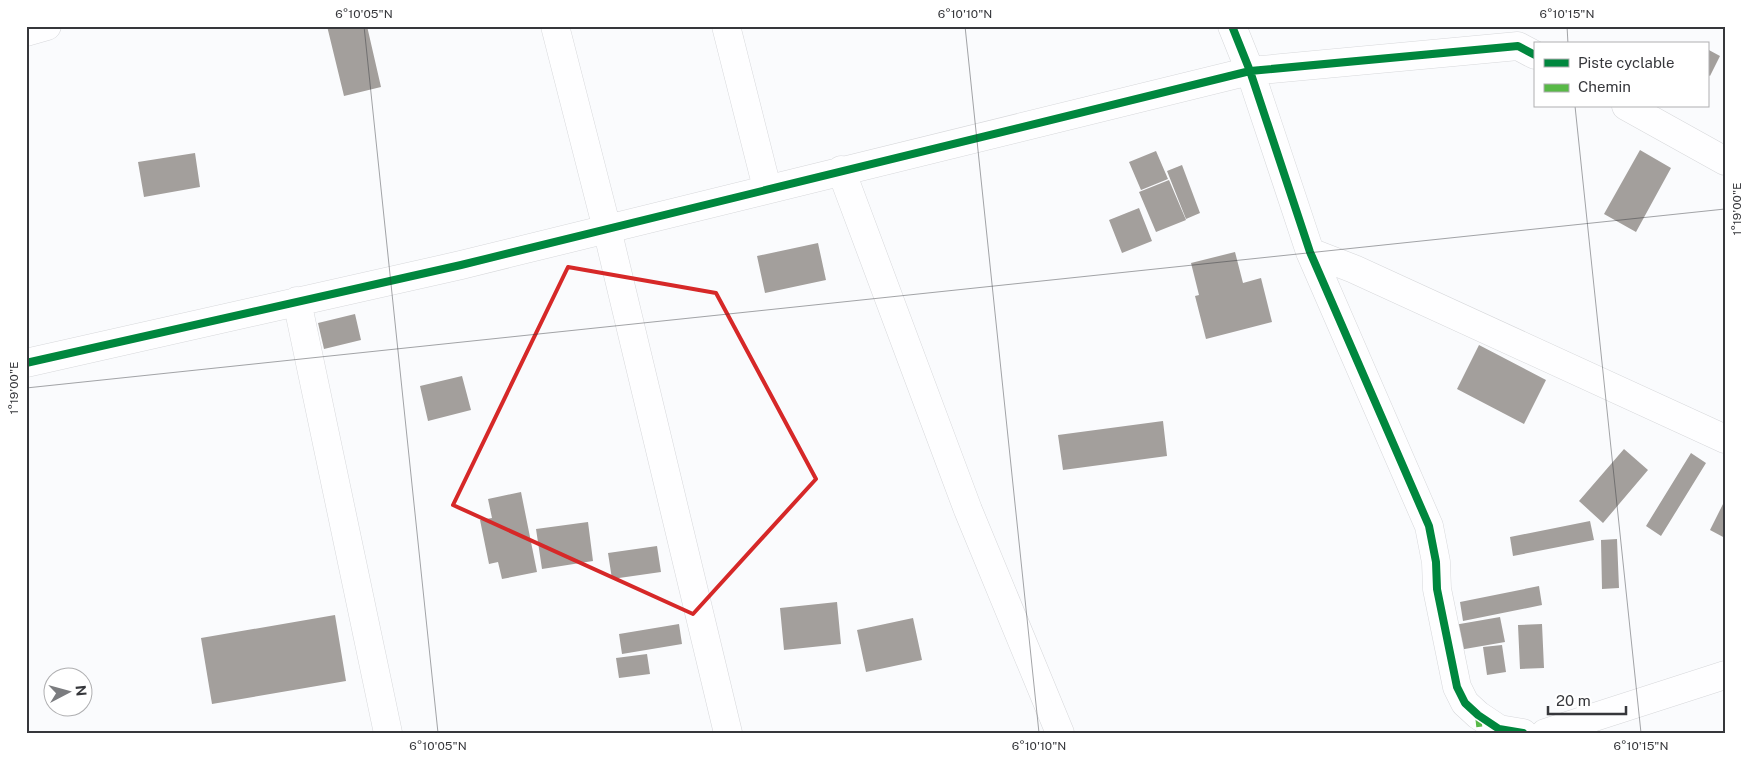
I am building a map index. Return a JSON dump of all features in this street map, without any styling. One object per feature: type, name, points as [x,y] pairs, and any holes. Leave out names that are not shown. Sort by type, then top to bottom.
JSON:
[{"type":"street","points":[[26,32],[47,26]]},
{"type":"street","points":[[555,26],[607,229],[728,733]]},
{"type":"street","points":[[726,26],[767,188]]},
{"type":"street","points":[[1232,26],[1250,71],[1310,252],[1429,526],[1436,562],[1437,589],[1457,687],[1465,703],[1478,715],[1499,728],[1523,733]]},
{"type":"street","points":[[26,363],[297,301],[461,266],[767,188],[1250,71],[1527,42]]},
{"type":"street","points":[[1630,108],[1725,161]]},
{"type":"street","points":[[841,170],[968,510],[1060,733]]},
{"type":"street","points":[[1310,252],[1354,269],[1725,439]]},
{"type":"street","points":[[297,301],[388,733]]},
{"type":"street","points":[[1545,733],[1725,675]]},
{"type":"highlighted area","points":[[568,267],[716,293],[816,479],[693,614],[453,505]]},
{"type":"building","points":[[327,26],[367,26],[381,87],[344,96]]},
{"type":"building","points":[[1708,50],[1720,56],[1710,76],[1708,75]]},
{"type":"building","points":[[1640,150],[1671,168],[1636,232],[1604,214]]},
{"type":"building","points":[[1156,151],[1168,179],[1141,190],[1129,162]]},
{"type":"building","points":[[195,153],[200,187],[144,197],[138,162]]},
{"type":"building","points":[[1182,165],[1200,213],[1186,219],[1167,171]]},
{"type":"building","points":[[1169,180],[1186,220],[1156,232],[1139,192]]},
{"type":"building","points":[[1139,208],[1152,241],[1122,253],[1109,220]]},
{"type":"building","points":[[818,243],[826,280],[765,293],[757,256]]},
{"type":"building","points":[[1235,252],[1243,283],[1261,278],[1272,322],[1206,339],[1195,296],[1199,295],[1191,263]]},
{"type":"building","points":[[355,314],[361,340],[324,349],[318,323]]},
{"type":"building","points":[[1479,345],[1546,380],[1524,424],[1457,389]]},
{"type":"building","points":[[462,376],[471,410],[428,421],[420,386]]},
{"type":"building","points":[[1163,421],[1167,456],[1063,470],[1058,435]]},
{"type":"building","points":[[1624,449],[1648,470],[1603,523],[1579,501]]},
{"type":"building","points":[[1691,453],[1706,463],[1661,536],[1646,526]]},
{"type":"building","points":[[521,492],[537,572],[502,579],[498,562],[489,564],[480,520],[492,518],[488,499]]},
{"type":"building","points":[[1725,500],[1725,538],[1710,530]]},
{"type":"building","points":[[1590,521],[1594,540],[1513,556],[1510,537]]},
{"type":"building","points":[[588,522],[593,561],[542,569],[536,529]]},
{"type":"building","points":[[1617,539],[1619,588],[1602,589],[1601,540]]},
{"type":"building","points":[[657,546],[661,572],[612,579],[608,553]]},
{"type":"building","points":[[1539,586],[1542,605],[1463,621],[1460,602]]},
{"type":"building","points":[[837,602],[841,644],[784,650],[780,608]]},
{"type":"building","points":[[335,615],[346,681],[212,704],[201,638]]},
{"type":"building","points":[[1500,617],[1505,642],[1459,650],[1454,625]]},
{"type":"building","points":[[913,618],[922,660],[866,672],[857,630]]},
{"type":"building","points":[[679,624],[682,644],[622,654],[619,634]]},
{"type":"building","points":[[1542,624],[1544,668],[1520,669],[1518,625]]},
{"type":"building","points":[[1502,645],[1506,672],[1487,675],[1483,647]]},
{"type":"building","points":[[647,654],[650,674],[619,678],[616,658]]},
{"type":"marked path","points":[[1478,715],[1480,733]]},
{"type":"cycle path","points":[[1232,26],[1250,71],[1310,252],[1429,526],[1436,562],[1437,589],[1457,687],[1465,703],[1478,715],[1499,729],[1523,733]]},
{"type":"cycle path","points":[[26,363],[461,265],[1250,71],[1518,46],[1534,54]]}]
